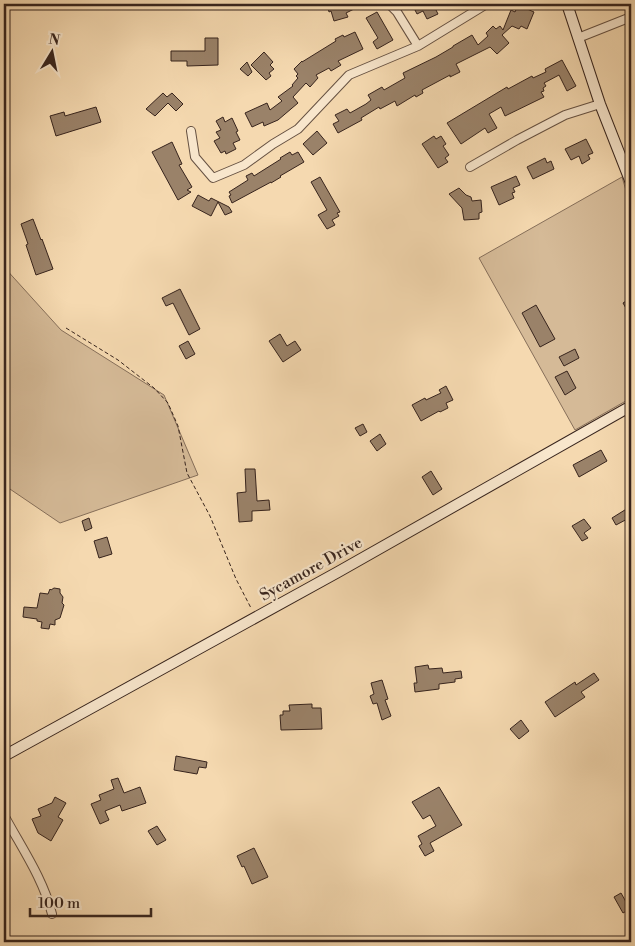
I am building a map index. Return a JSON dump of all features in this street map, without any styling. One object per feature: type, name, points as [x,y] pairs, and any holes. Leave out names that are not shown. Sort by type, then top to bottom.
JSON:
[{"type":"street","points":[[389,4],[397,12],[418,46]]},
{"type":"street","points":[[191,131],[195,157],[213,178],[244,165],[298,129],[349,75],[418,46],[485,4]]},
{"type":"street","points":[[567,4],[600,104],[631,183]]},
{"type":"street","points":[[578,38],[631,18]]},
{"type":"street","points":[[470,167],[566,115],[600,104]]},
{"type":"street","name":"Sycamore Drive","points":[[4,756],[631,406]]},
{"type":"street","points":[[4,815],[39,879],[48,898],[52,914]]},
{"type":"path","points":[[66,328],[118,360],[154,388],[168,404],[178,426],[187,473],[210,516],[236,579],[256,617]]},
{"type":"shaded area","points":[[622,177],[631,207],[631,398],[575,430],[479,258]]},
{"type":"shaded area","points":[[4,267],[61,330],[164,395],[198,475],[60,523],[4,485]]},
{"type":"building","points":[[327,4],[364,4],[346,13],[348,17],[334,21]]},
{"type":"building","points":[[412,4],[433,4],[438,14],[427,19],[423,11],[417,14]]},
{"type":"building","points":[[518,5],[534,12],[527,29],[521,26],[519,29],[512,26],[502,35],[509,43],[497,54],[490,47],[456,64],[460,72],[450,77],[450,75],[422,90],[423,93],[416,97],[415,95],[397,106],[395,101],[380,109],[379,107],[361,118],[362,120],[338,133],[333,124],[339,121],[335,115],[347,109],[350,113],[366,104],[371,100],[368,95],[382,87],[384,90],[405,78],[403,73],[436,57],[472,35],[478,45],[488,36],[486,33],[493,26],[496,29],[500,26],[503,30],[511,10],[515,12]]},
{"type":"building","points":[[377,12],[393,40],[377,49],[373,42],[378,38],[366,18]]},
{"type":"building","points":[[355,32],[363,49],[338,61],[341,65],[331,71],[329,68],[316,75],[318,78],[310,87],[306,83],[293,97],[298,103],[278,120],[264,126],[263,122],[252,127],[245,113],[267,103],[270,110],[282,101],[278,97],[293,86],[298,78],[296,76],[298,74],[294,69],[302,61],[336,41],[335,39]]},
{"type":"building","points":[[205,38],[218,38],[218,65],[187,66],[187,61],[171,61],[171,51],[205,51]]},
{"type":"building","points":[[264,52],[273,62],[270,65],[274,69],[269,73],[271,76],[266,80],[251,65]]},
{"type":"building","points":[[562,60],[576,86],[567,91],[559,75],[544,83],[546,86],[543,88],[544,91],[541,92],[544,97],[505,116],[501,107],[489,114],[497,128],[488,133],[485,128],[461,144],[447,123],[507,87],[508,89],[532,76],[533,78],[546,72],[545,69]]},
{"type":"building","points":[[247,62],[252,72],[248,76],[240,69]]},
{"type":"building","points":[[163,93],[167,97],[172,93],[183,104],[176,111],[168,103],[155,116],[146,109]]},
{"type":"building","points":[[96,107],[101,122],[56,136],[50,116],[64,112],[65,116]]},
{"type":"building","points":[[223,117],[225,122],[232,118],[240,140],[233,143],[236,149],[226,154],[225,151],[221,153],[214,141],[220,138],[216,132],[221,130],[216,121]]},
{"type":"building","points":[[317,131],[327,143],[313,155],[303,144]]},
{"type":"building","points":[[434,136],[436,139],[441,136],[446,144],[443,146],[449,155],[445,158],[448,162],[438,168],[422,144]]},
{"type":"building","points":[[586,139],[593,153],[588,155],[590,159],[582,164],[579,156],[571,160],[565,149]]},
{"type":"building","points":[[172,142],[182,164],[179,165],[192,187],[187,190],[191,192],[178,200],[152,152]]},
{"type":"building","points":[[290,152],[292,155],[298,152],[304,162],[271,183],[232,203],[229,192],[248,180],[246,176],[252,173],[254,176]]},
{"type":"building","points":[[545,158],[547,163],[551,161],[554,169],[533,179],[527,167]]},
{"type":"building","points":[[516,176],[520,185],[513,188],[515,192],[512,193],[514,198],[499,205],[491,187]]},
{"type":"building","points":[[320,177],[340,212],[337,213],[339,216],[332,220],[335,225],[327,229],[318,215],[327,210],[311,182]]},
{"type":"building","points":[[459,188],[471,197],[472,201],[481,200],[482,212],[479,213],[479,219],[464,220],[462,208],[449,194]]},
{"type":"building","points":[[198,195],[209,201],[211,198],[229,207],[232,212],[225,215],[218,202],[211,216],[192,206]]},
{"type":"building","points":[[33,219],[53,269],[36,275],[21,224]]},
{"type":"building","points":[[180,289],[200,329],[189,335],[173,303],[166,306],[162,298]]},
{"type":"building","points":[[631,298],[631,317],[623,303]]},
{"type":"building","points":[[536,305],[555,339],[540,347],[522,313]]},
{"type":"building","points":[[280,334],[287,346],[295,341],[301,350],[283,362],[269,341]]},
{"type":"building","points":[[188,341],[195,354],[186,359],[179,346]]},
{"type":"building","points":[[575,349],[579,358],[564,366],[559,357]]},
{"type":"building","points":[[567,371],[576,388],[565,395],[555,377]]},
{"type":"building","points":[[446,386],[453,400],[446,403],[448,408],[421,421],[412,405],[441,393],[439,390]]},
{"type":"building","points":[[363,424],[367,432],[360,436],[355,428]]},
{"type":"building","points":[[380,434],[386,444],[377,451],[370,441]]},
{"type":"building","points":[[601,450],[607,461],[579,477],[573,465]]},
{"type":"building","points":[[245,469],[255,469],[257,501],[269,500],[270,510],[252,511],[252,521],[239,522],[237,493],[246,492]]},
{"type":"building","points":[[431,471],[442,489],[433,495],[422,477]]},
{"type":"building","points":[[628,508],[631,517],[616,525],[612,518]]},
{"type":"building","points":[[89,518],[92,528],[85,531],[82,521]]},
{"type":"building","points":[[584,519],[591,528],[584,533],[588,538],[582,541],[572,526]]},
{"type":"building","points":[[107,537],[112,554],[99,558],[94,541]]},
{"type":"building","points":[[50,589],[60,589],[64,605],[60,618],[55,620],[55,625],[50,624],[49,629],[41,628],[42,622],[37,621],[37,619],[23,617],[24,607],[37,608],[40,593],[48,594]]},
{"type":"building","points":[[428,665],[429,669],[442,668],[443,673],[461,671],[462,678],[455,679],[455,682],[439,684],[439,689],[415,692],[414,683],[417,683],[415,667]]},
{"type":"building","points":[[594,673],[599,680],[581,692],[585,697],[555,717],[545,702],[575,682],[576,685]]},
{"type":"building","points":[[382,680],[388,699],[385,700],[391,716],[382,720],[377,703],[373,704],[370,696],[374,694],[371,683]]},
{"type":"building","points":[[312,704],[312,708],[321,708],[322,729],[281,730],[280,715],[283,715],[283,711],[290,711],[289,705]]},
{"type":"building","points":[[521,720],[529,731],[519,739],[510,729]]},
{"type":"building","points":[[176,756],[207,762],[206,768],[199,767],[197,774],[174,770]]},
{"type":"building","points":[[118,778],[124,793],[140,787],[146,803],[122,811],[120,805],[105,811],[109,820],[100,824],[91,804],[101,800],[99,795],[114,789],[111,780]]},
{"type":"building","points":[[439,787],[462,825],[430,843],[434,851],[425,856],[419,846],[422,844],[418,836],[436,826],[430,815],[423,819],[412,802]]},
{"type":"building","points":[[55,797],[66,803],[58,817],[63,820],[51,841],[38,833],[32,819],[41,816],[38,809],[52,803]]},
{"type":"building","points":[[157,826],[166,840],[157,845],[148,831]]},
{"type":"building","points":[[254,848],[268,877],[252,884],[237,856]]},
{"type":"building","points":[[621,893],[630,909],[623,913],[614,897]]}]
